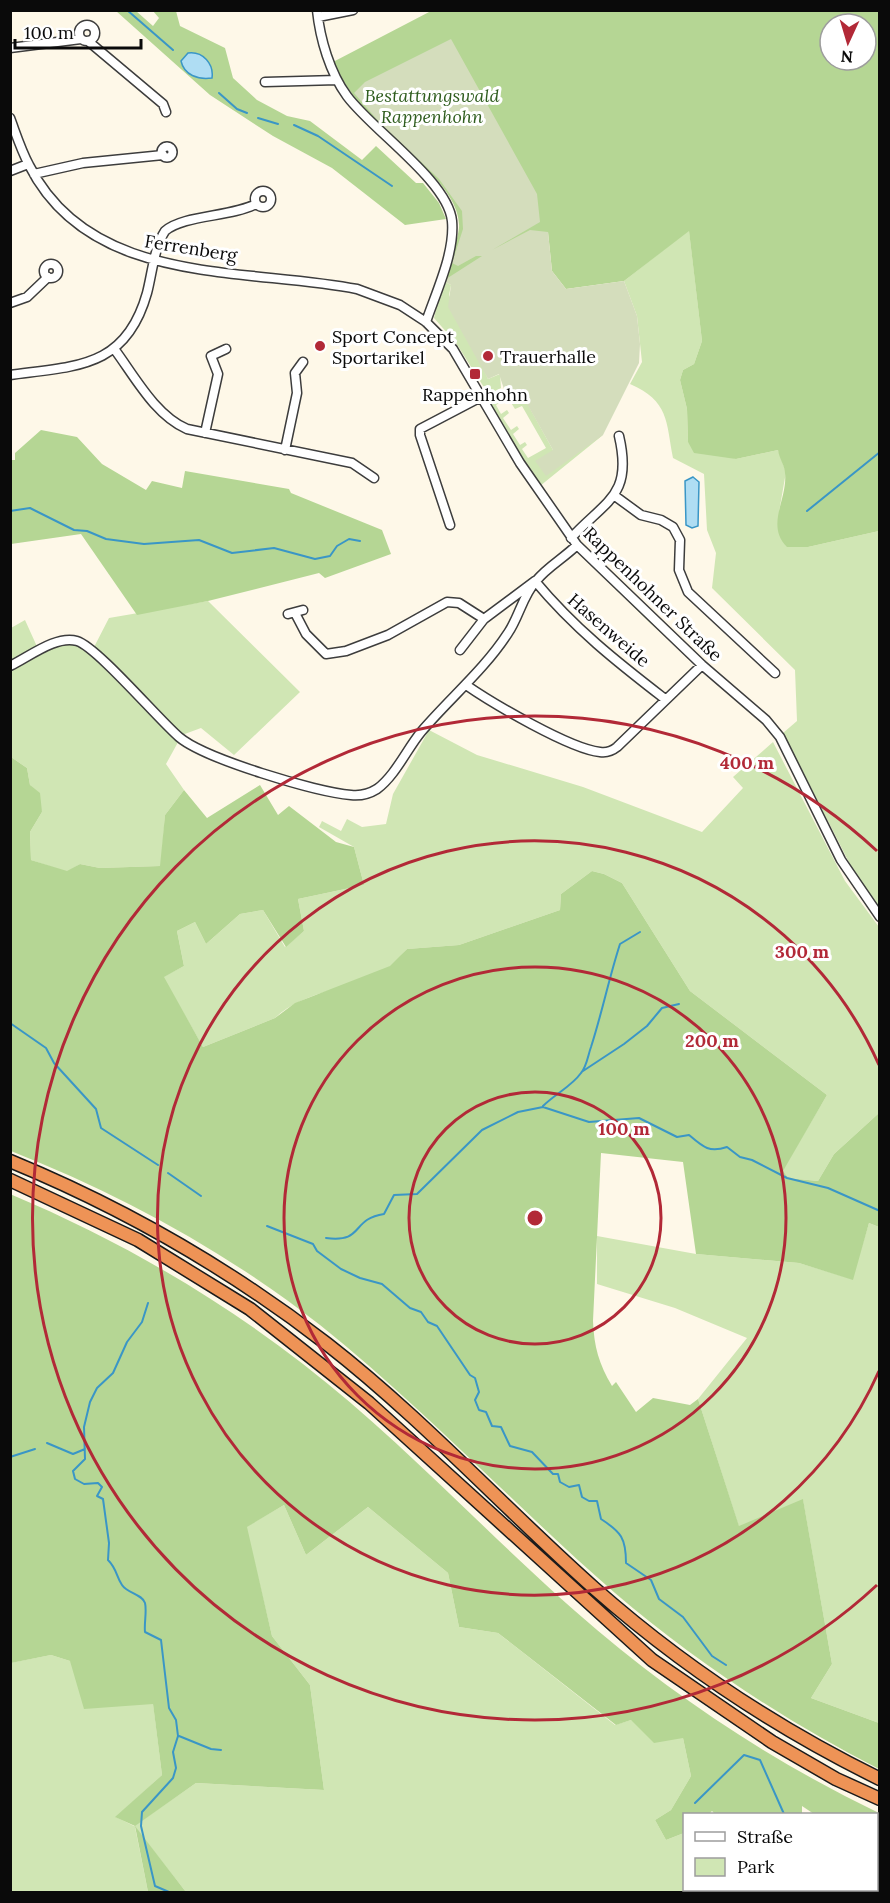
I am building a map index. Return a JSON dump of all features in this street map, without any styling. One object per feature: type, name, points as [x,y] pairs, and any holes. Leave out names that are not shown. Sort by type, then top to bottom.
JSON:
[{"type":"highway","points":[[10,1161],[90,1196],[146,1225],[258,1293],[371,1381],[567,1563],[654,1638],[760,1713],[879,1779]]},
{"type":"highway","points":[[10,1180],[138,1240],[250,1309],[369,1403],[567,1586],[652,1660],[772,1742],[836,1779],[879,1799]]},
{"type":"street","points":[[353,10],[317,14],[326,53],[337,80],[361,113],[432,182],[448,207],[452,226],[449,245],[426,322]]},
{"type":"street","points":[[10,48],[85,40],[163,104],[166,112]]},
{"type":"street","points":[[265,82],[337,80]]},
{"type":"street","name":"Ferrenberg","points":[[10,118],[28,164],[63,211],[80,226],[117,249],[155,262],[357,288],[385,297],[426,322]]},
{"type":"street","points":[[34,174],[83,163],[163,155]]},
{"type":"street","points":[[10,171],[28,164]]},
{"type":"street","points":[[10,375],[79,365],[97,360],[115,350],[126,338],[140,314],[161,237],[169,227],[240,212],[256,204]]},
{"type":"street","points":[[10,303],[27,297],[48,277]]},
{"type":"street","name":"Rappenhohner Straße","points":[[426,322],[453,349],[520,463],[574,541],[702,665],[766,720],[780,737],[841,860],[879,917]]},
{"type":"street","points":[[205,433],[218,374],[212,356],[226,349]]},
{"type":"street","points":[[115,350],[170,420],[187,429],[352,464],[374,478]]},
{"type":"street","points":[[285,450],[297,393],[296,373],[303,362]]},
{"type":"street","points":[[450,525],[420,429],[481,397]]},
{"type":"street","points":[[459,650],[484,619],[535,581],[615,496],[624,459],[619,436]]},
{"type":"street","points":[[615,496],[641,515],[661,520],[673,527],[680,540],[679,570],[688,592],[776,673]]},
{"type":"street","points":[[10,666],[66,640],[76,641],[92,651],[150,710],[192,746],[236,764],[352,795],[369,793],[386,781],[423,730],[466,685],[509,632],[535,581]]},
{"type":"street","name":"Hasenweide","points":[[535,581],[566,618],[612,658],[665,699]]},
{"type":"street","points":[[295,613],[306,634],[326,654],[346,651],[371,639],[401,630],[447,602],[459,603],[484,619]]},
{"type":"street","points":[[466,685],[520,717],[577,745],[601,752],[617,747],[702,665]]},
{"type":"green space","points":[[116,11],[136,11],[153,26],[159,18],[153,11],[176,11],[180,26],[225,48],[233,78],[257,100],[287,116],[310,121],[362,160],[376,146],[416,183],[423,183],[439,203],[446,219],[405,225],[332,168],[273,136],[210,95]]},
{"type":"green space","name":"Bestattungswald Rappenhohn","points":[[431,11],[879,11],[879,531],[808,547],[787,547],[781,539],[777,521],[785,483],[785,470],[778,450],[736,459],[694,453],[688,442],[687,409],[680,380],[683,370],[694,364],[702,341],[689,231],[624,281],[566,289],[552,271],[548,232],[443,281],[459,228],[457,213],[451,198],[428,170],[363,108],[333,62]]},
{"type":"green space","name":"Bestattungswald Rappenhohn","points":[[451,39],[537,194],[540,222],[492,250],[530,230],[548,232],[552,271],[566,289],[624,281],[637,316],[640,344],[639,363],[603,435],[546,476],[535,461],[553,450],[522,395],[513,390],[506,395],[499,374],[488,379],[448,307],[451,285],[443,281],[482,256],[476,256],[458,266],[452,263],[463,229],[462,211],[439,179],[380,123],[354,93],[365,82]]},
{"type":"green space","points":[[689,230],[702,341],[694,364],[683,370],[680,380],[687,409],[688,442],[736,459],[778,450],[786,472],[779,512],[795,547],[808,547],[879,531],[879,910],[857,878],[783,733],[797,721],[795,670],[712,588],[716,553],[707,530],[704,474],[673,458],[664,413],[652,398],[630,384],[642,362],[637,316],[624,281]]},
{"type":"green space","points":[[443,281],[451,285],[449,295],[488,379],[500,374],[501,388],[491,393],[485,389],[456,343],[434,318]]},
{"type":"green space","points":[[513,389],[522,394],[553,450],[603,435],[540,486],[490,405],[490,399],[500,398],[502,401],[496,405],[501,414],[507,410],[509,413],[503,418],[511,430],[517,426],[519,429],[513,434],[520,445],[525,442],[527,445],[522,449],[528,458],[546,448],[522,406],[515,409],[506,395]]},
{"type":"green space","points":[[41,430],[77,437],[102,464],[146,490],[152,481],[182,488],[185,471],[289,489],[291,493],[382,530],[391,554],[325,578],[319,573],[208,601],[137,615],[81,534],[11,544],[11,460],[15,460],[15,453]]},
{"type":"green space","points":[[581,555],[583,555],[693,661],[650,623]]},
{"type":"green space","points":[[208,601],[300,692],[234,755],[201,728],[182,735],[166,764],[184,790],[165,815],[161,866],[100,868],[80,864],[67,872],[31,860],[30,832],[42,812],[30,785],[27,768],[11,757],[11,628],[25,620],[39,651],[66,640],[92,651],[109,618]]},
{"type":"green space","points":[[429,730],[477,755],[583,787],[702,832],[743,788],[733,777],[773,742],[845,881],[879,927],[879,1113],[834,1154],[818,1181],[788,1178],[782,1171],[827,1095],[690,991],[622,883],[592,871],[561,894],[560,910],[459,945],[407,949],[391,966],[378,974],[301,1001],[287,1008],[275,1018],[203,1047],[163,977],[184,966],[177,931],[195,922],[206,944],[240,914],[263,910],[285,947],[304,931],[298,899],[364,885],[354,847],[319,827],[322,821],[341,831],[347,819],[362,827],[386,824],[393,794]]},
{"type":"green space","points":[[11,757],[27,768],[30,785],[40,793],[42,812],[30,832],[31,860],[67,871],[80,864],[100,868],[160,866],[165,815],[184,790],[207,818],[260,785],[278,815],[289,806],[336,842],[354,847],[364,885],[298,899],[304,931],[286,947],[263,910],[240,914],[206,944],[195,922],[177,931],[184,966],[164,977],[203,1047],[275,1018],[295,1003],[390,966],[407,949],[459,945],[560,910],[561,894],[592,871],[622,883],[690,991],[827,1095],[783,1171],[788,1178],[818,1181],[834,1154],[879,1113],[879,1227],[869,1223],[853,1280],[799,1263],[696,1254],[683,1162],[601,1153],[593,1321],[596,1347],[604,1370],[612,1386],[616,1382],[636,1412],[653,1398],[690,1405],[698,1399],[739,1526],[803,1499],[832,1664],[811,1698],[879,1723],[879,1769],[809,1731],[742,1689],[677,1643],[578,1560],[396,1390],[320,1325],[284,1298],[248,1273],[172,1227],[92,1186],[11,1151]]},
{"type":"green space","points":[[10,1194],[88,1229],[199,1291],[303,1364],[373,1423],[541,1580],[610,1641],[683,1697],[759,1747],[879,1813],[879,1860],[878,1813],[812,1813],[802,1806],[802,1813],[714,1813],[712,1811],[710,1813],[683,1813],[683,1833],[666,1840],[655,1820],[671,1810],[691,1776],[683,1738],[654,1743],[631,1720],[616,1725],[498,1633],[459,1627],[448,1573],[368,1507],[306,1555],[284,1505],[247,1527],[272,1636],[310,1685],[324,1790],[196,1783],[135,1826],[115,1817],[162,1775],[153,1704],[84,1709],[70,1661],[51,1655],[11,1663]]},
{"type":"green space","points":[[869,1223],[879,1227],[879,1723],[811,1698],[832,1664],[803,1500],[739,1527],[698,1399],[747,1338],[675,1308],[597,1284],[597,1236],[696,1254],[799,1263],[852,1279]]},
{"type":"green space","points":[[284,1505],[306,1555],[368,1507],[448,1573],[459,1627],[498,1633],[615,1725],[631,1720],[683,1738],[691,1776],[671,1810],[655,1820],[666,1840],[683,1833],[683,1891],[730,1892],[186,1892],[135,1827],[148,1892],[11,1892],[10,1663],[51,1655],[70,1661],[153,1703],[162,1775],[116,1817],[134,1826],[196,1783],[324,1790],[310,1685],[272,1636],[246,1527]]},
{"type":"green space","points":[[135,1826],[186,1892],[148,1892]]},
{"type":"green space","points":[[879,1860],[879,1892],[824,1892],[878,1891]]},
{"type":"green space","points":[[823,1891],[824,1892],[769,1892]]},
{"type":"water","points":[[188,53],[203,56],[209,63],[212,78],[192,76],[185,70],[181,61]]},
{"type":"water","points":[[693,477],[699,482],[698,526],[692,528],[686,525],[685,481]]},
{"type":"waterway","points":[[127,10],[173,50]]},
{"type":"waterway","points":[[219,93],[237,109],[247,113]]},
{"type":"waterway","points":[[258,118],[278,124]]},
{"type":"waterway","points":[[294,125],[318,136],[392,186]]},
{"type":"waterway","points":[[807,511],[880,452]]},
{"type":"waterway","points":[[10,511],[30,508],[74,530],[87,531],[106,539],[144,544],[199,540],[232,553],[274,548],[315,559],[330,556],[337,546],[349,539],[360,541]]},
{"type":"waterway","points":[[543,1106],[573,1082],[583,1070],[620,944],[640,932]]},
{"type":"waterway","points":[[583,1071],[647,1026],[662,1008],[679,1004]]},
{"type":"waterway","points":[[10,1023],[46,1048],[54,1063],[96,1109],[101,1128],[158,1165]]},
{"type":"waterway","points":[[326,1238],[338,1239],[353,1234],[366,1221],[384,1214],[394,1195],[417,1194],[482,1130],[518,1112],[543,1107],[589,1122],[639,1118],[677,1137],[689,1135],[706,1148],[727,1147],[740,1157],[752,1160],[787,1178],[828,1188],[880,1211]]},
{"type":"waterway","points":[[168,1173],[201,1196]]},
{"type":"waterway","points":[[267,1226],[313,1244],[317,1251],[341,1269],[360,1278],[382,1284],[410,1308],[421,1312],[428,1322],[437,1326],[470,1375],[475,1378],[479,1392],[475,1400],[479,1410],[486,1412],[492,1426],[501,1427],[510,1446],[532,1452],[553,1474],[558,1474],[560,1482],[569,1487],[579,1485],[582,1497],[589,1501],[597,1501],[601,1519],[621,1536],[625,1547],[626,1563],[651,1580],[659,1599],[683,1617],[712,1656],[726,1665]]},
{"type":"waterway","points":[[148,1303],[142,1322],[127,1342],[113,1373],[97,1388],[90,1402],[84,1427],[85,1459],[73,1471],[75,1479],[84,1484],[98,1483],[102,1487],[97,1496],[103,1499],[109,1543],[108,1560],[124,1588],[145,1603],[145,1632],[161,1640],[169,1708],[176,1720],[178,1736],[173,1752],[176,1768],[173,1778],[142,1812],[141,1826],[155,1886],[169,1892]]},
{"type":"waterway","points":[[47,1443],[73,1454],[85,1449]]},
{"type":"waterway","points":[[10,1457],[35,1449]]},
{"type":"waterway","points":[[179,1736],[211,1749],[221,1750]]},
{"type":"waterway","points":[[695,1803],[744,1755],[760,1760],[784,1813]]},
{"type":"place","name":"Sport Concept Sportarikel","points":[[320,346]]},
{"type":"place","name":"Trauerhalle","points":[[488,356]]},
{"type":"place","name":"Rappenhohn","points":[[475,374]]}]
